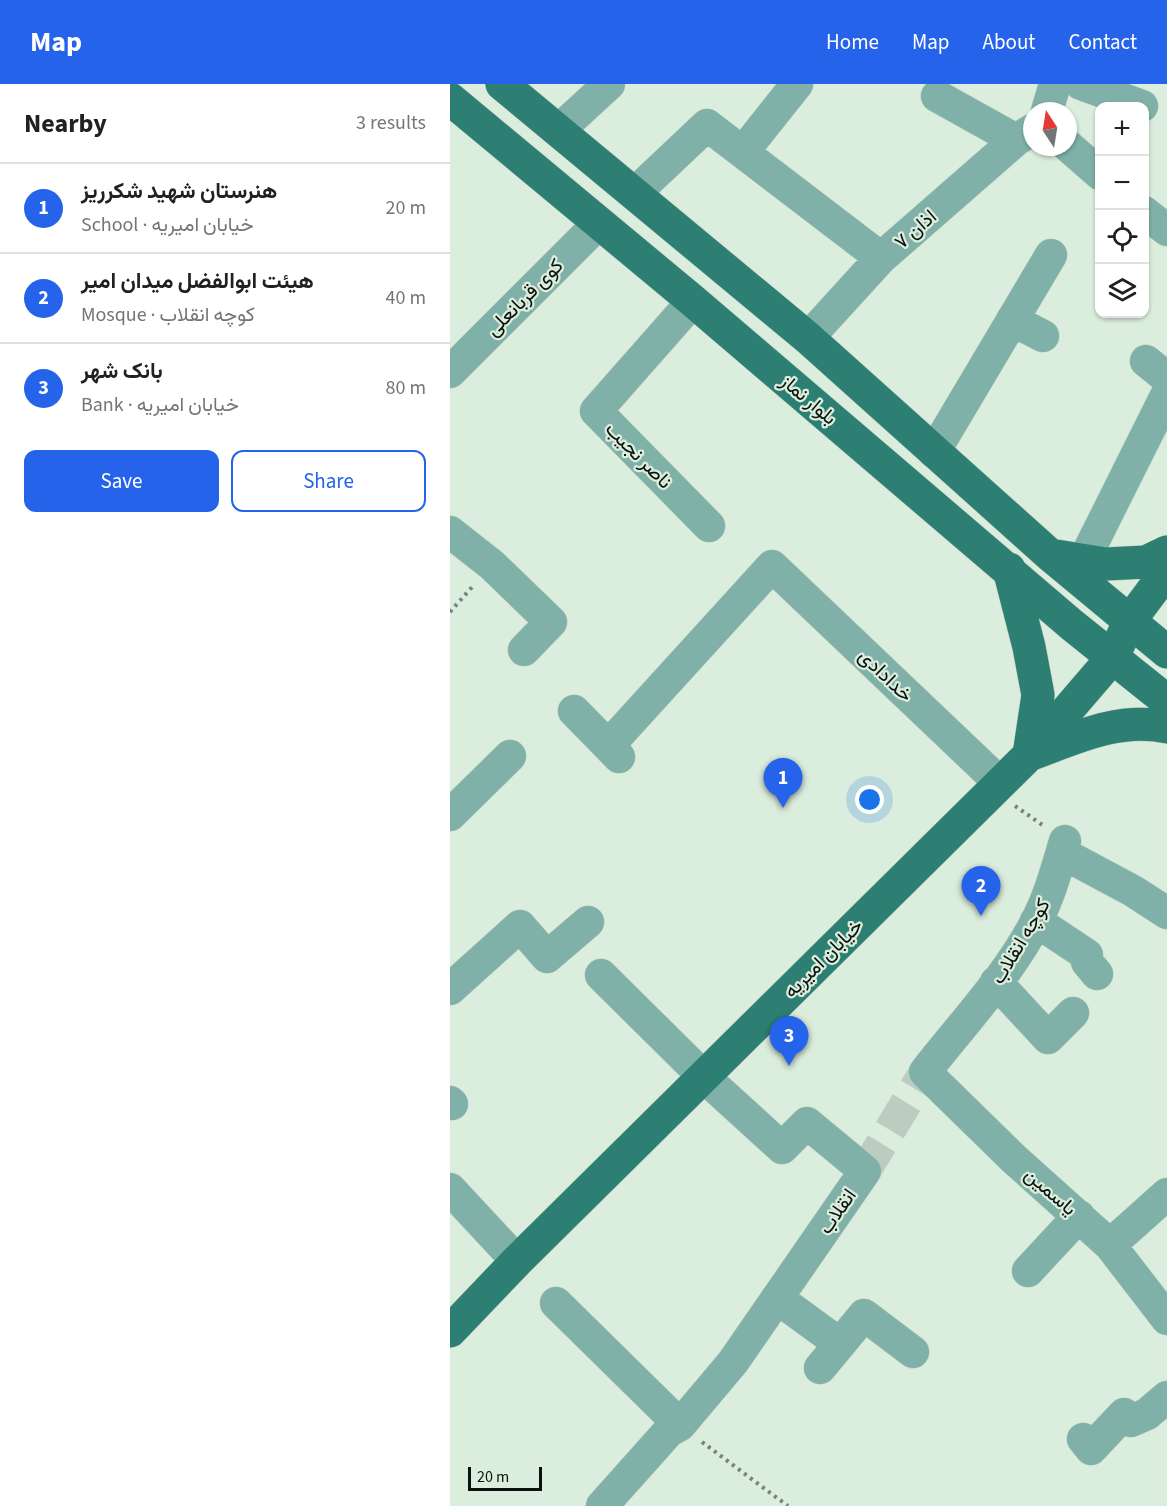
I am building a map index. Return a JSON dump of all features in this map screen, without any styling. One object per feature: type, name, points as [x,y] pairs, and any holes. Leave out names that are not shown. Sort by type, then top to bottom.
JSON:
[{"type":"main road","points":[[502,84],[808,338],[1050,555],[1153,632]]},
{"type":"main road","name":"بلوار نماز","points":[[450,99],[693,301],[1072,625],[1167,701]]},
{"type":"main road","points":[[1050,555],[1106,564],[1146,562],[1167,552]]},
{"type":"main road","points":[[1009,569],[1029,647],[1038,695],[1029,754],[1107,727],[1151,723],[1167,727]]},
{"type":"main road","points":[[1113,657],[1153,632],[1167,571]]},
{"type":"main road","name":"خیابان امیریه","points":[[450,1330],[1029,754],[1113,657]]},
{"type":"street","points":[[559,130],[609,84]]},
{"type":"street","points":[[743,152],[796,84]]},
{"type":"street","points":[[1050,102],[1055,84]]},
{"type":"street","points":[[1081,84],[1130,102]]},
{"type":"street","points":[[937,96],[1023,135]]},
{"type":"street","points":[[1149,109],[1167,116]]},
{"type":"street","points":[[635,193],[708,125],[881,258]]},
{"type":"street","name":"اذان ۷","points":[[808,338],[881,258],[1023,136]]},
{"type":"street","points":[[1077,154],[1095,170]]},
{"type":"street","points":[[1149,216],[1167,230]]},
{"type":"street","name":"کوی قربانعلی","points":[[450,372],[599,223]]},
{"type":"street","points":[[934,452],[1051,255]]},
{"type":"street","name":"ناصر نجیب","points":[[693,301],[596,411],[709,526]]},
{"type":"street","points":[[1012,320],[1044,336]]},
{"type":"street","points":[[1084,560],[1167,394]]},
{"type":"street","points":[[450,532],[492,565],[551,622],[524,650]]},
{"type":"street","name":"خدادادی","points":[[574,711],[614,751],[772,566],[996,787]]},
{"type":"street","points":[[450,815],[510,756]]},
{"type":"street","points":[[1063,847],[1167,913]]},
{"type":"street","name":"کوچه انقلاب","points":[[925,1072],[1011,962],[1047,899],[1063,847]]},
{"type":"street","points":[[1036,921],[1092,964]]},
{"type":"street","points":[[450,989],[520,926],[548,957],[588,922]]},
{"type":"street","points":[[601,975],[704,1077]]},
{"type":"street","points":[[996,982],[1048,1038],[1072,1013]]},
{"type":"street","name":"یاسمین","points":[[925,1072],[1014,1159],[1110,1245],[1167,1319]]},
{"type":"street","name":"انقلاب","points":[[602,1506],[669,1431],[680,1425],[733,1362],[865,1171],[807,1123],[782,1148],[704,1077]]},
{"type":"street","points":[[450,1189],[518,1261]]},
{"type":"street","points":[[1110,1245],[1167,1194]]},
{"type":"street","points":[[1028,1271],[1079,1216]]},
{"type":"street","points":[[777,1298],[840,1344]]},
{"type":"street","points":[[556,1303],[680,1425]]},
{"type":"street","points":[[820,1368],[864,1315],[913,1352]]},
{"type":"street","points":[[1083,1439],[1091,1449],[1120,1409],[1131,1421],[1146,1414],[1167,1397]]},
{"type":"path","points":[[450,612],[492,565]]},
{"type":"path","points":[[996,787],[1063,847]]},
{"type":"path","points":[[680,1425],[788,1506]]},
{"type":"tunnel","points":[[865,1171],[925,1072]]},
{"type":"place","name":"هنرستان شهید شکرریز","points":[[783,808]]},
{"type":"place","name":"هیئت ابوالفضل میدان امیر","points":[[981,916]]},
{"type":"place","name":"بانک شهر","points":[[789,1066]]}]
